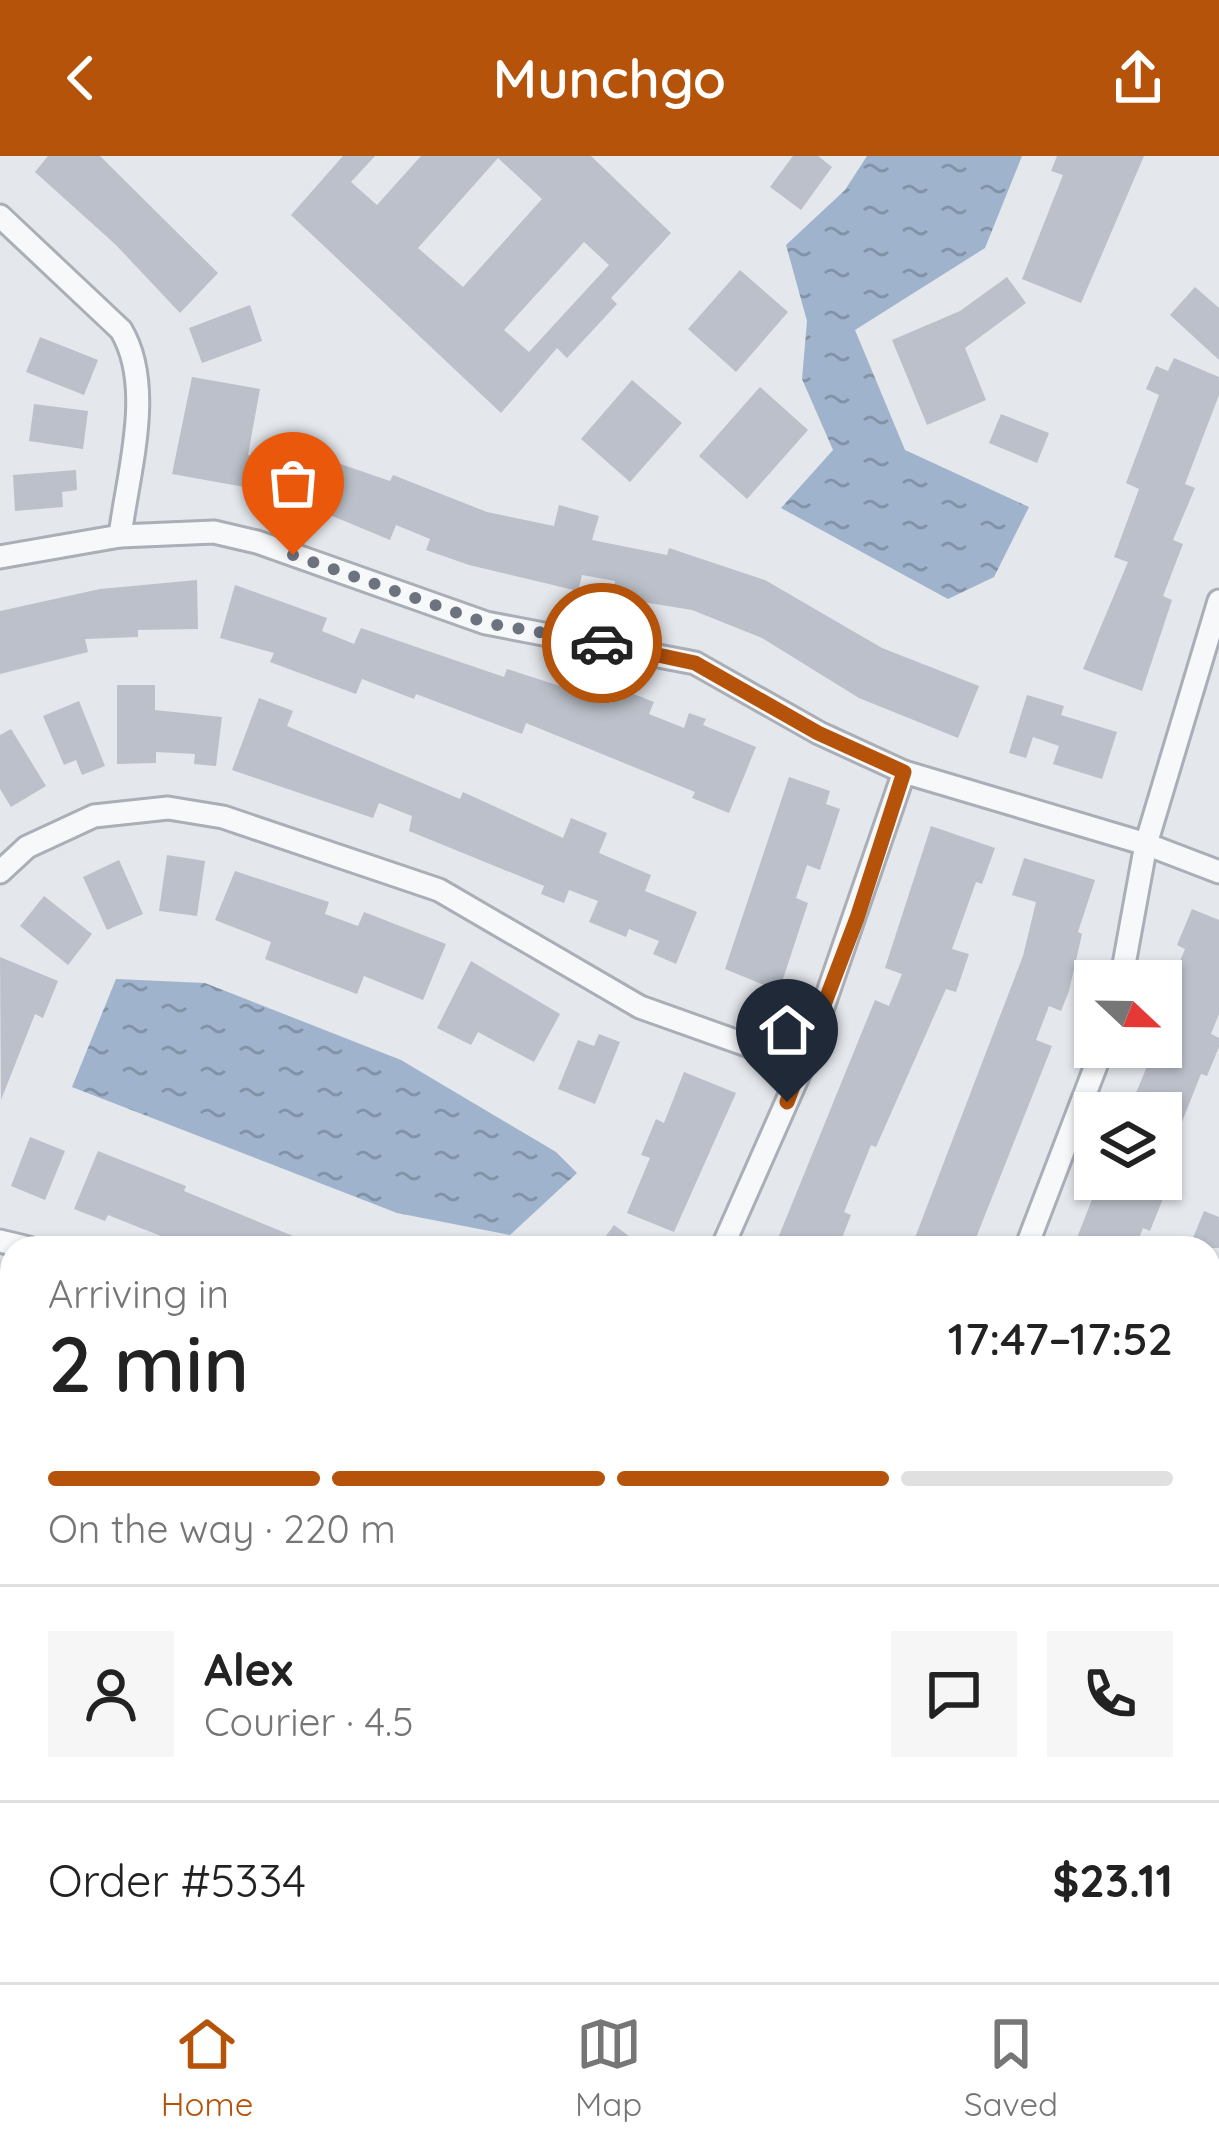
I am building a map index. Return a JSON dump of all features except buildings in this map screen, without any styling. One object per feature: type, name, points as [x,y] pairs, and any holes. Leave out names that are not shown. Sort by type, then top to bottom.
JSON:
[{"type":"street","points":[[0,216],[121,330],[134,352],[139,381],[120,536]]},
{"type":"street","points":[[0,557],[120,536],[214,532],[257,542],[486,623],[695,663],[818,733],[904,772],[1146,844],[1219,872]]},
{"type":"street","points":[[1125,960],[1146,844],[1219,601]]},
{"type":"street","points":[[727,1236],[803,1065],[904,772]]},
{"type":"street","points":[[0,872],[27,847],[94,816],[168,808],[223,817],[439,890],[640,1007],[803,1065]]},
{"type":"street","points":[[1031,1236],[1095,1068]]},
{"type":"water","points":[[867,156],[1022,156],[985,248],[855,330],[905,450],[1029,507],[994,577],[948,599],[781,508],[833,450],[802,379],[807,321],[786,245],[845,190]]},
{"type":"water","points":[[116,979],[205,983],[401,1060],[556,1152],[577,1173],[510,1235],[397,1213],[72,1087]]},
{"type":"way so far","points":[[293,555],[486,623],[602,643]]},
{"type":"route","points":[[602,643],[695,663],[818,733],[904,772],[857,918],[787,1102]]}]
